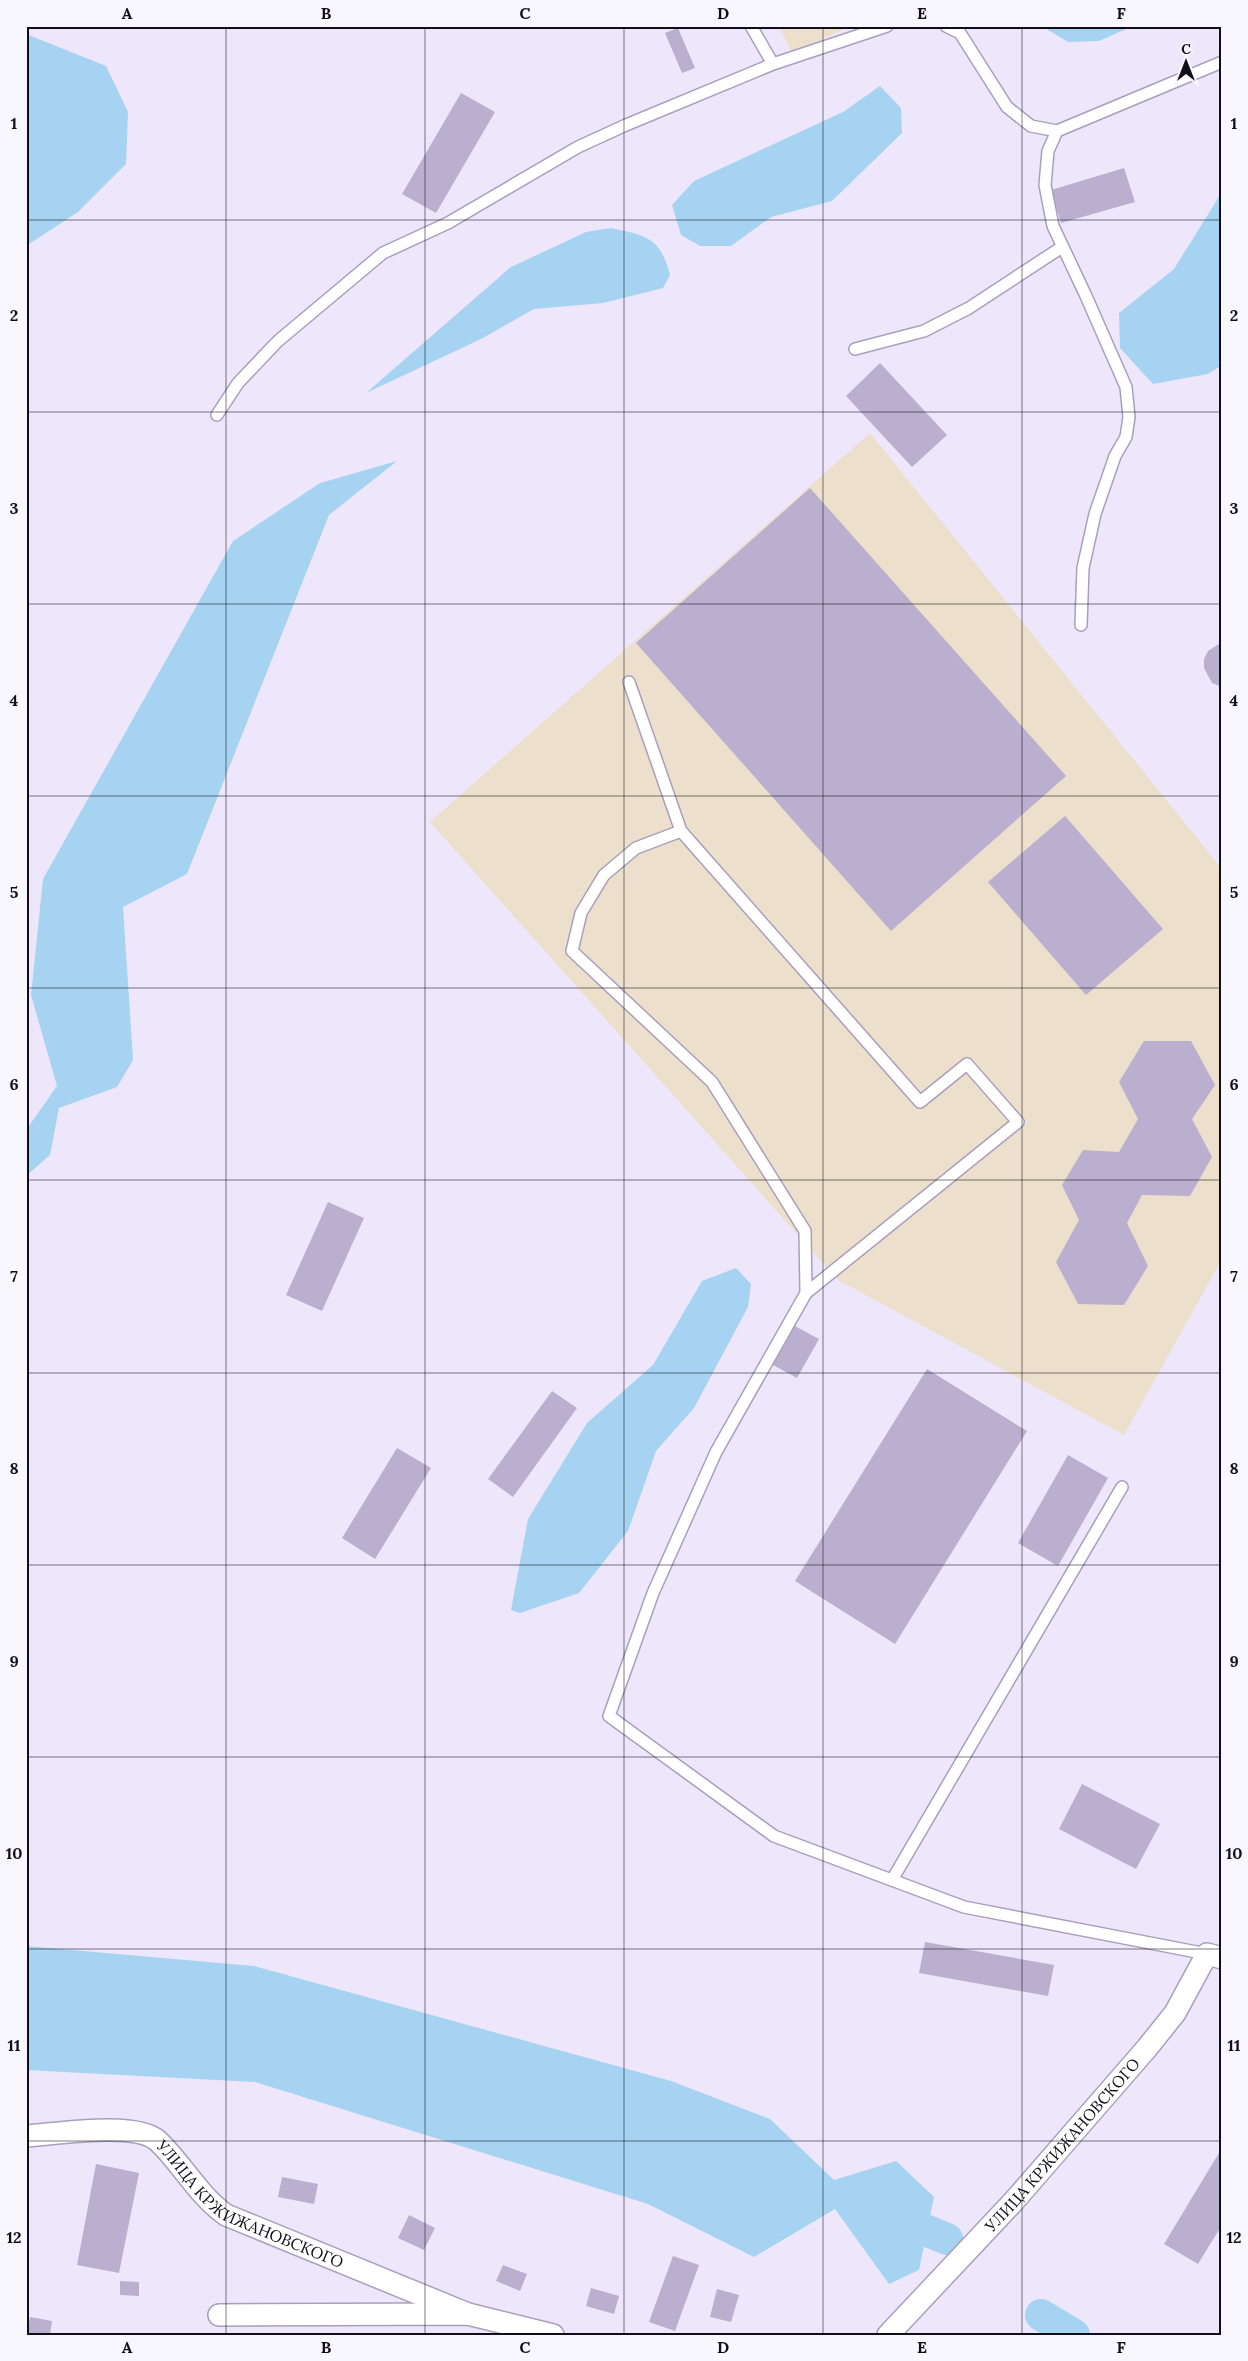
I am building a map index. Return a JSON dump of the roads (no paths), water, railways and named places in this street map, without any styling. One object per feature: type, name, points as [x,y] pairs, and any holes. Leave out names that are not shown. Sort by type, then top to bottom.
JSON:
[{"type":"street","name":"УЛИЦА КРЖИЖАНОВСКОГО","points":[[888,2335],[1014,2202],[1147,2048],[1175,2013],[1214,1956]]},
{"type":"street","name":"УЛИЦА КРЖИЖАНОВСКОГО","points":[[26,2136],[104,2130],[144,2132],[157,2140],[211,2204],[226,2214],[468,2314],[521,2331],[553,2335]]},
{"type":"street","name":"УЛИЦА КРЖИЖАНОВСКОГО","points":[[219,2315],[468,2314]]},
{"type":"lane","points":[[751,26],[773,64]]},
{"type":"lane","points":[[217,415],[238,383],[278,341],[384,253],[448,223],[578,147],[773,64],[887,26]]},
{"type":"lane","points":[[946,26],[960,33],[1007,107],[1031,126],[1057,131],[1222,62]]},
{"type":"lane","points":[[1057,131],[1048,151],[1045,185],[1053,226],[1126,388],[1129,417],[1126,437],[1115,456],[1095,514],[1083,568],[1081,625]]},
{"type":"lane","points":[[855,349],[924,331],[969,308],[1062,247]]},
{"type":"lane","points":[[629,682],[681,832],[920,1102],[967,1064],[1018,1122],[806,1293],[716,1452],[653,1592],[609,1716],[774,1836],[964,1907],[1214,1956]]},
{"type":"lane","points":[[681,832],[636,848],[604,875],[581,914],[572,951],[712,1082],[805,1230],[806,1293]]},
{"type":"lane","points":[[892,1880],[1122,1488]]},
{"type":"water","points":[[1047,26],[1133,26],[1099,41],[1068,42],[1045,28]]},
{"type":"water","points":[[26,34],[106,66],[128,112],[126,164],[78,212],[26,246]]},
{"type":"water","points":[[880,86],[901,108],[902,133],[832,201],[771,217],[731,246],[700,246],[681,235],[672,205],[694,181],[843,112]]},
{"type":"water","points":[[1222,192],[1222,365],[1208,374],[1153,384],[1120,348],[1119,313],[1174,269]]},
{"type":"water","points":[[611,228],[643,236],[656,246],[662,253],[670,275],[663,288],[603,303],[534,309],[481,339],[366,393],[511,267],[586,232]]},
{"type":"water","points":[[397,461],[329,515],[187,874],[123,907],[133,1060],[117,1087],[59,1108],[50,1155],[26,1176],[26,1130],[57,1086],[31,995],[43,879],[233,541],[320,483]]},
{"type":"water","points":[[736,1268],[751,1284],[748,1307],[694,1408],[656,1451],[628,1531],[579,1593],[520,1613],[511,1610],[528,1519],[587,1423],[653,1365],[702,1281]]},
{"type":"water","points":[[26,1946],[254,1966],[671,2081],[770,2119],[834,2180],[896,2161],[934,2197],[919,2270],[889,2284],[835,2209],[754,2257],[648,2204],[255,2082],[26,2070]]},
{"type":"waterway","points":[[886,2214],[947,2239]]},
{"type":"waterway","points":[[1041,2315],[1074,2335]]}]
